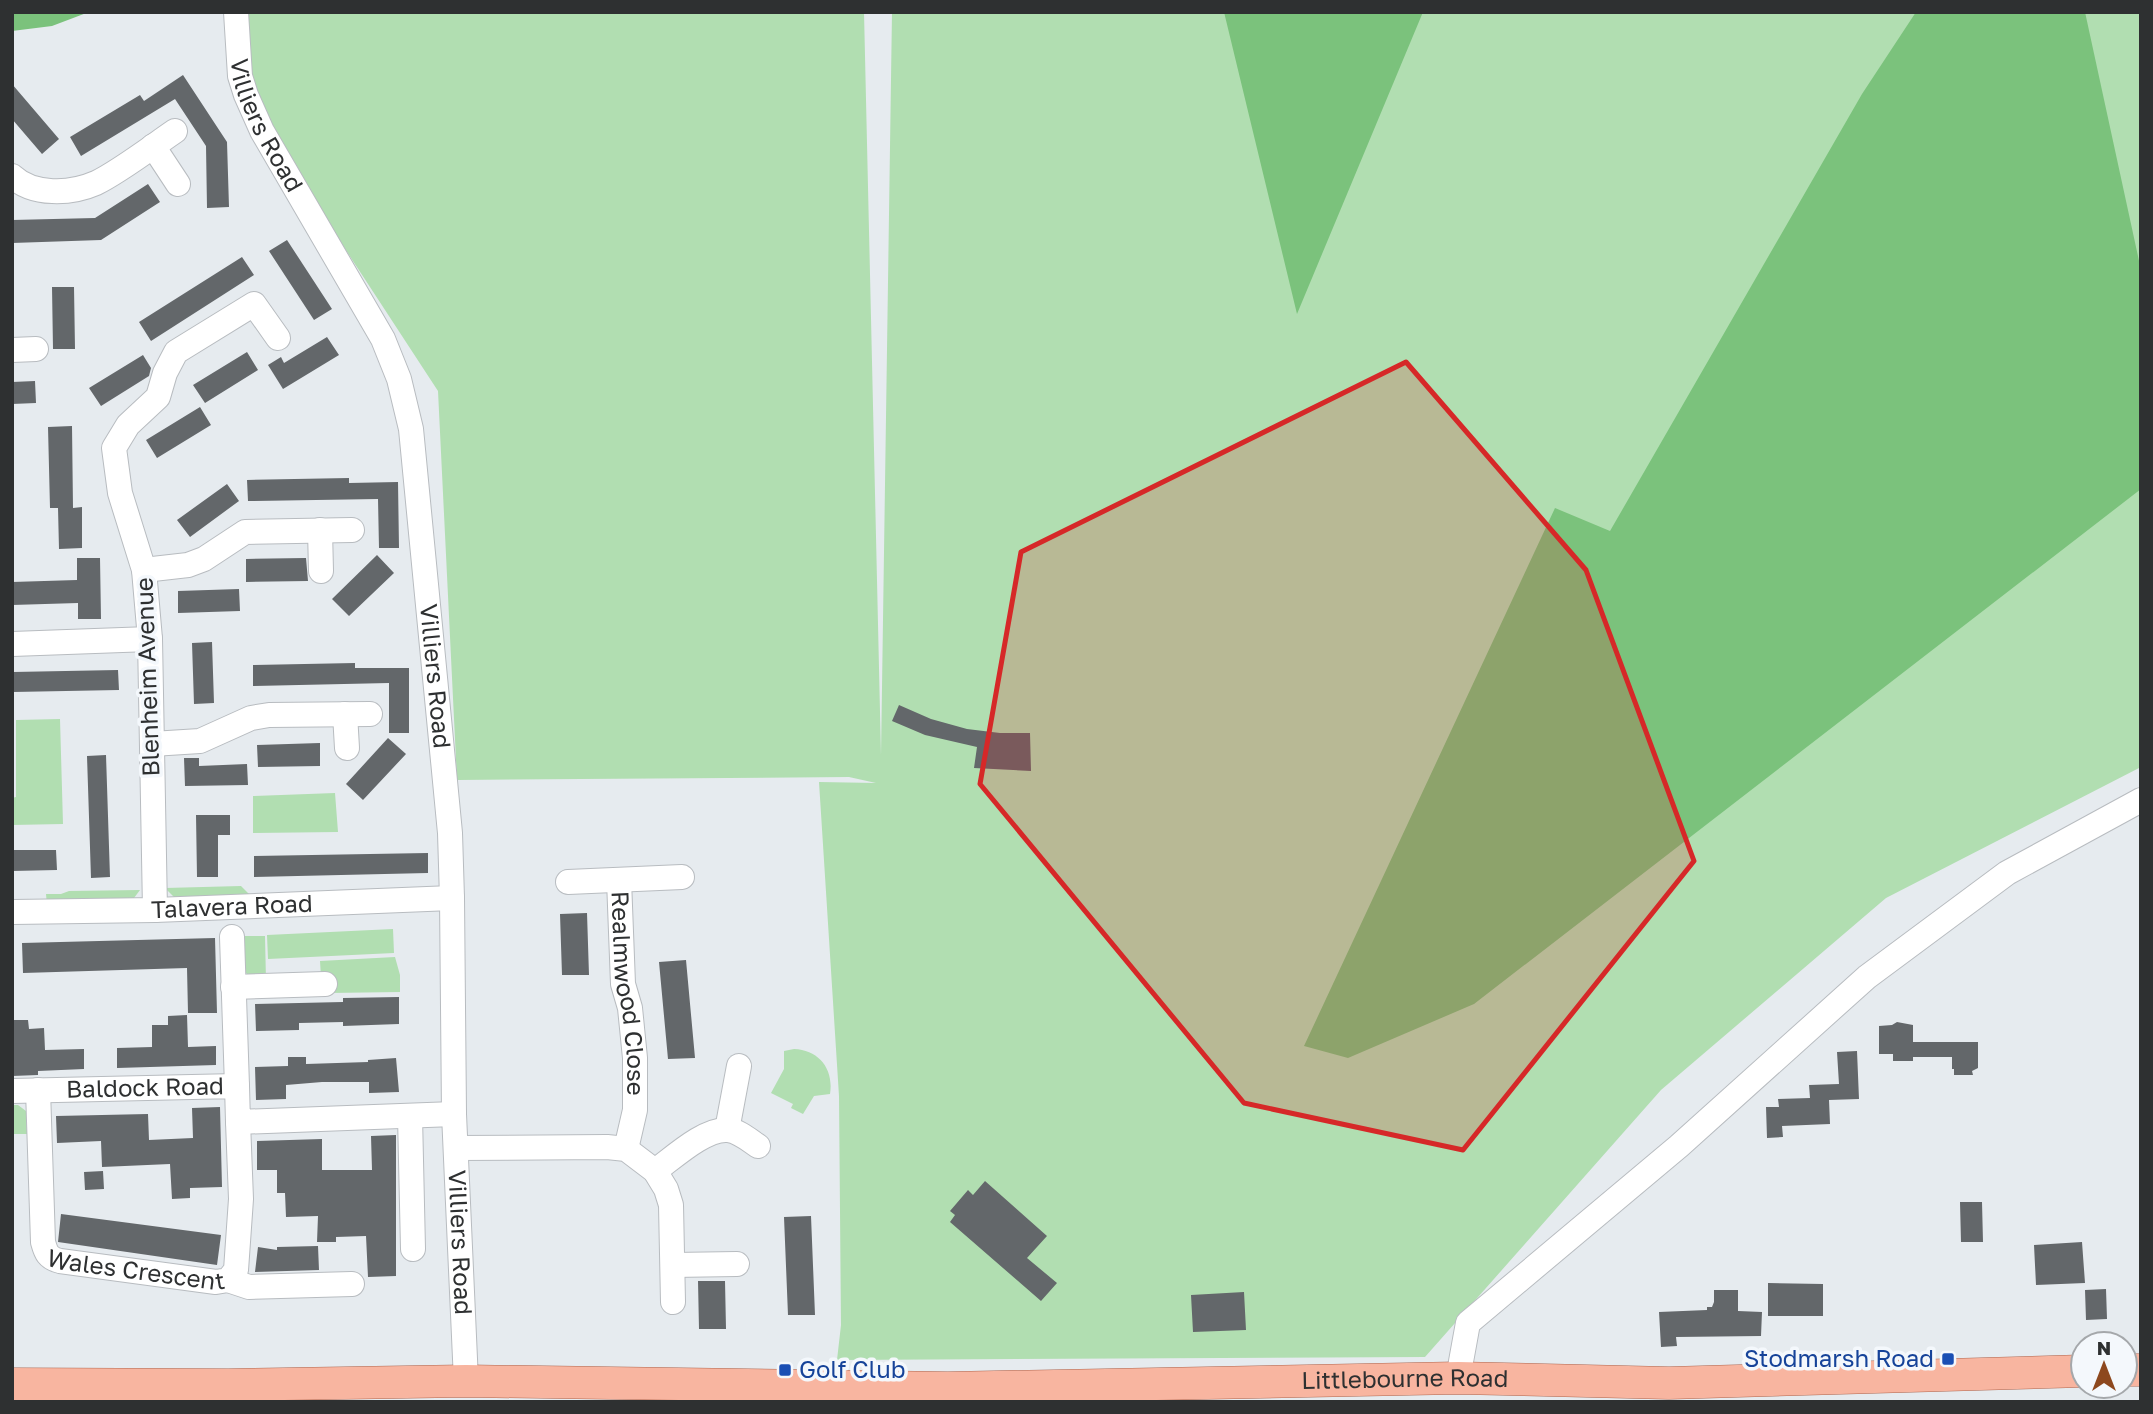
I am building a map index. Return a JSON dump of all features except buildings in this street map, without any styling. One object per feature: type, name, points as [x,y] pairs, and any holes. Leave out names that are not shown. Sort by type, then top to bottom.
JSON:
[{"type":"main road","name":"Littlebourne Road","points":[[12,1384],[662,1382],[874,1395],[947,1395],[1458,1378],[1669,1383],[2069,1371]]},
{"type":"street","name":"Villiers Road","points":[[236,12],[240,76],[246,95],[262,131],[383,339],[399,379],[411,429],[450,833],[454,1114],[466,1381]]},
{"type":"street","points":[[12,176],[20,184],[39,190],[85,187],[99,181],[175,131]]},
{"type":"street","points":[[153,146],[178,184]]},
{"type":"street","name":"Blenheim Avenue","points":[[155,910],[150,639],[144,570],[120,493],[114,449],[128,425],[158,397],[165,373],[176,352],[254,303],[278,338]]},
{"type":"street","points":[[320,530],[321,571]]},
{"type":"street","points":[[144,570],[188,565],[204,559],[245,532],[352,530]]},
{"type":"street","points":[[12,644],[150,639]]},
{"type":"street","points":[[152,744],[200,741],[251,718],[269,715],[358,714],[347,748]]},
{"type":"street","points":[[1458,1378],[1468,1322],[1679,1146],[1867,977],[2007,873],[2141,800]]},
{"type":"street","name":"Realmwood Close","points":[[568,882],[682,877]]},
{"type":"street","name":"Realmwood Close","points":[[619,880],[623,984],[630,1008],[635,1058],[635,1110],[626,1149]]},
{"type":"street","name":"Talavera Road","points":[[12,912],[155,910],[452,898]]},
{"type":"street","points":[[232,937],[237,1086]]},
{"type":"street","points":[[233,987],[325,984]]},
{"type":"street","points":[[727,1130],[739,1066]]},
{"type":"street","name":"Baldock Road","points":[[12,1091],[237,1086],[238,1122],[454,1114]]},
{"type":"street","name":"Wales Crescent","points":[[38,1090],[43,1242],[46,1253],[52,1259],[60,1261],[216,1282],[228,1280],[236,1270],[241,1205],[238,1122]]},
{"type":"street","points":[[410,1116],[413,1250]]},
{"type":"street","points":[[655,1171],[700,1139],[727,1130],[742,1135],[758,1146]]},
{"type":"street","points":[[456,1148],[626,1149],[655,1171],[666,1189],[671,1205],[673,1302]]},
{"type":"street","points":[[673,1265],[737,1264]]},
{"type":"street","points":[[228,1280],[249,1287],[352,1284]]},
{"type":"highlighted area","points":[[1406,362],[1586,570],[1694,861],[1463,1150],[1244,1103],[980,784],[1021,552]]},
{"type":"green space","points":[[12,12],[89,12],[52,26],[12,31]]},
{"type":"green space","points":[[240,12],[864,12],[881,755],[892,12],[2141,12],[2141,767],[1886,898],[1661,1090],[1425,1357],[837,1360],[841,1325],[839,1096],[819,782],[876,783],[849,777],[457,780],[438,391],[300,180],[249,82]]},
{"type":"green space","points":[[1224,12],[1423,12],[1297,314]]},
{"type":"green space","points":[[1916,12],[2085,12],[2141,270],[2141,489],[1474,1004],[1348,1058],[1304,1046],[1555,508],[1610,531],[1862,94]]},
{"type":"green space","points":[[60,719],[63,824],[12,825],[12,798],[16,797],[16,720]]},
{"type":"green space","points":[[335,793],[338,832],[253,833],[253,796]]},
{"type":"green space","points":[[241,886],[252,897],[178,901],[165,888]]},
{"type":"green space","points":[[140,890],[134,898],[47,905],[46,894]]},
{"type":"green space","points":[[393,929],[394,953],[268,959],[267,935]]},
{"type":"green space","points":[[242,936],[265,936],[266,981],[249,976],[244,971]]},
{"type":"green space","points":[[395,957],[400,975],[400,992],[329,993],[321,977],[320,961]]},
{"type":"green space","points":[[794,1049],[817,1057],[823,1062],[830,1077],[830,1094],[814,1096],[803,1114],[791,1108],[793,1104],[771,1093],[784,1069],[784,1051]]},
{"type":"green space","points":[[12,1105],[18,1105],[26,1111],[27,1134],[12,1134]]},
{"type":"place","name":"Stodmarsh Road","points":[[1948,1359]]},
{"type":"place","name":"Golf Club","points":[[785,1370]]}]
